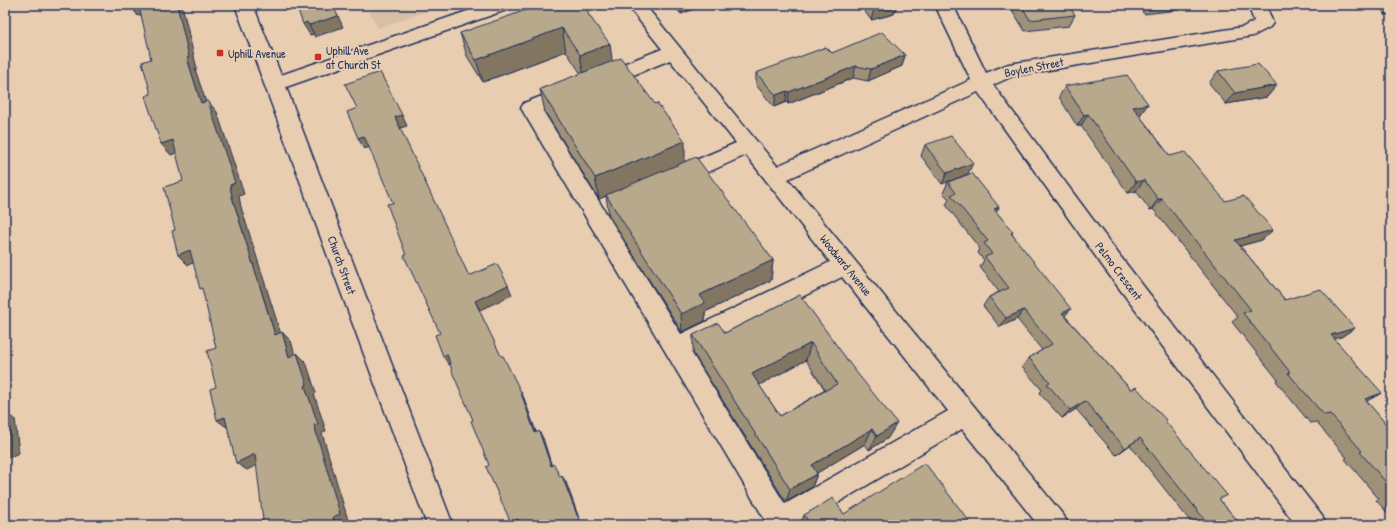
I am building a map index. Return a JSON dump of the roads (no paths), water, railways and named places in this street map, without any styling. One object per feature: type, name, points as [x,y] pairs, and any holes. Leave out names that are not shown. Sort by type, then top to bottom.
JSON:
[{"type":"highway","points":[[1389,5],[1391,9]]},
{"type":"street","name":"Church Street","points":[[244,5],[440,525]]},
{"type":"street","points":[[275,84],[503,5]]},
{"type":"street","name":"Woodward Avenue","points":[[636,5],[1055,525]]},
{"type":"street","name":"Pelmo Crescent","points":[[944,5],[981,82],[1112,262],[1313,525]]},
{"type":"street","name":"Boylen Street","points":[[774,176],[1008,70],[1247,32],[1264,23],[1257,5]]},
{"type":"street","points":[[674,51],[531,108],[602,209],[676,348],[782,523],[966,414]]},
{"type":"street","points":[[658,185],[750,146]]},
{"type":"street","points":[[676,348],[846,264]]},
{"type":"place","name":"Uphill Avenue","points":[[220,53]]},
{"type":"place","name":"Uphill Ave at Church St","points":[[318,57]]}]
